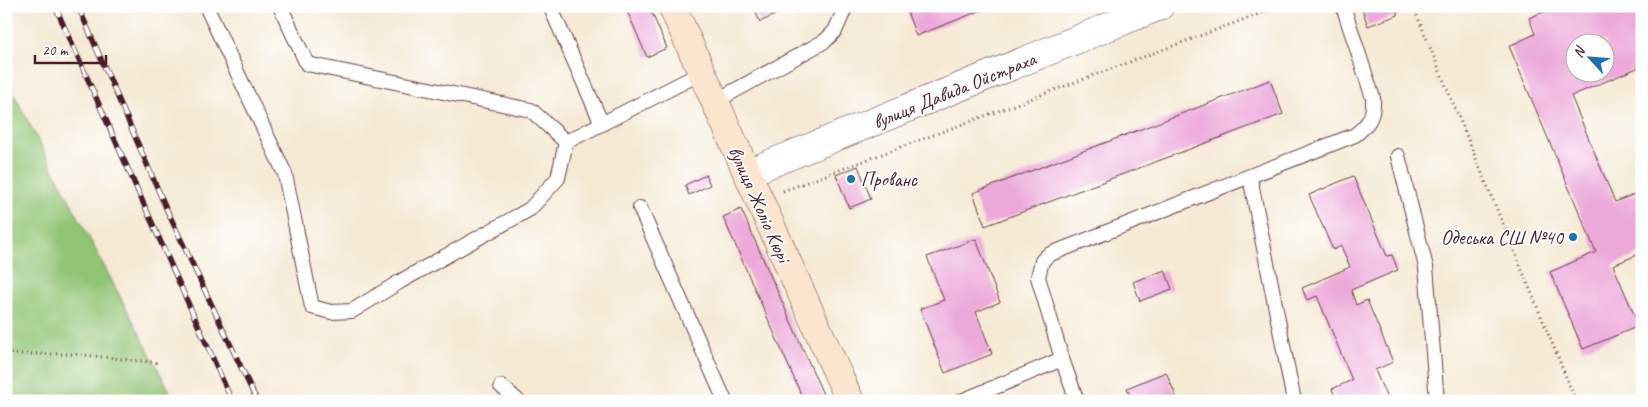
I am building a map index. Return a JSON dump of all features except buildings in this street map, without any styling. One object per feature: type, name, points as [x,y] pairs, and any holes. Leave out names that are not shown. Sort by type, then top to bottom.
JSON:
[{"type":"street","name":"вулиця Жоліо Кюрі","points":[[672,6],[850,401]]},
{"type":"street","name":"вулиця Давида Ойстраха","points":[[747,173],[1160,6]]},
{"type":"lane","points":[[206,6],[285,174],[312,307],[331,312],[352,311],[401,281],[530,209],[558,178],[566,142]]},
{"type":"lane","points":[[280,6],[307,64],[531,110],[566,142]]},
{"type":"lane","points":[[550,6],[602,124]]},
{"type":"lane","points":[[714,102],[826,41],[835,31],[846,6]]},
{"type":"lane","points":[[1077,401],[1062,359],[1038,277],[1042,261],[1048,255],[1250,178],[1355,135],[1371,119],[1373,98],[1343,6]]},
{"type":"lane","points":[[566,142],[701,73]]},
{"type":"lane","points":[[1398,156],[1426,267],[1437,401]]},
{"type":"lane","points":[[1250,178],[1294,401]]},
{"type":"lane","points":[[640,208],[725,401]]},
{"type":"lane","points":[[962,401],[1062,359]]},
{"type":"lane","points":[[501,386],[518,401]]},
{"type":"path","points":[[758,200],[1280,6]]},
{"type":"path","points":[[1413,6],[1576,401]]},
{"type":"path","points":[[6,354],[74,354],[160,363]]},
{"type":"green space","points":[[6,79],[175,401],[6,401]]},
{"type":"railway","points":[[55,6],[232,401]]},
{"type":"railway","points":[[78,6],[166,208],[257,401]]},
{"type":"place","name":"Прованс","points":[[851,179]]},
{"type":"place","name":"Одеська СШ №40","points":[[1573,237]]}]
